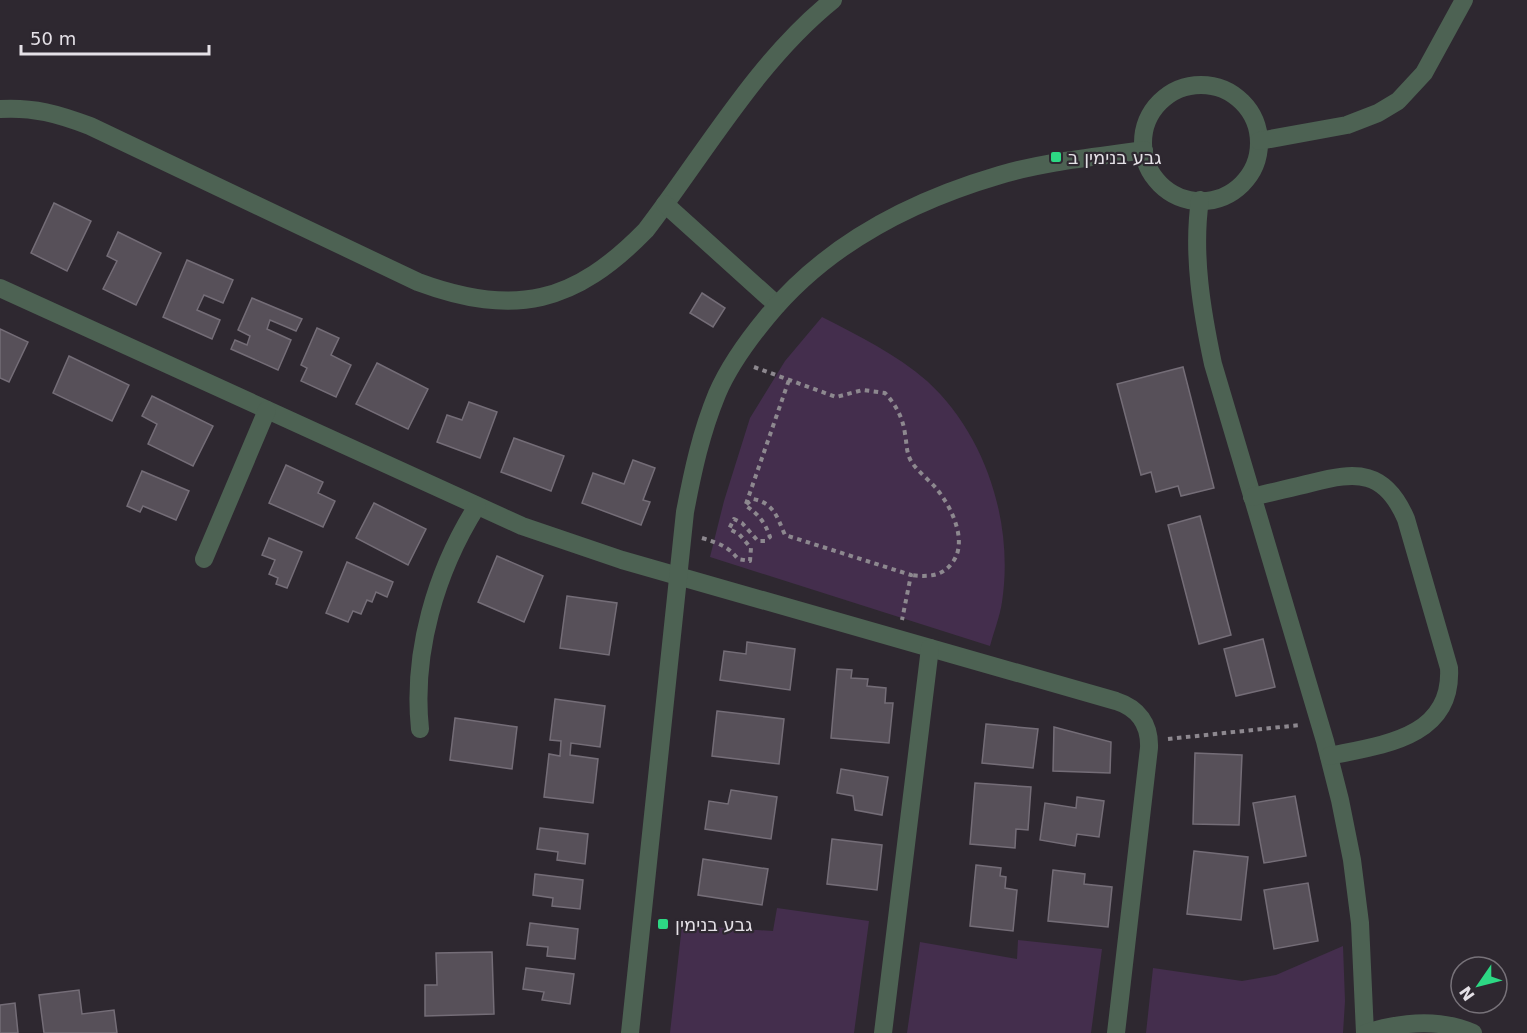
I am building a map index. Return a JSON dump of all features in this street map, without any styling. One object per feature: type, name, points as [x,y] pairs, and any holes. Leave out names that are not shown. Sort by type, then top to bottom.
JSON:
[{"type":"street","points":[[0,109],[25,108],[57,113],[90,126],[418,282],[448,294],[505,302],[532,300],[581,283],[604,269],[646,230],[767,66],[803,26],[832,0]]},
{"type":"street","points":[[1259,141],[1347,125],[1378,113],[1398,101],[1424,74],[1464,0]]},
{"type":"street","points":[[1193,85],[1219,88],[1235,96],[1253,118],[1259,141],[1256,161],[1242,184],[1226,195],[1200,200],[1183,197],[1160,183],[1149,168],[1143,141],[1147,124],[1155,108],[1176,90],[1193,85]]},
{"type":"street","points":[[630,1033],[682,533],[697,449],[718,392],[736,360],[748,340],[785,295],[830,256],[881,222],[938,195],[1002,174],[1070,160],[1144,150]]},
{"type":"street","points":[[1200,200],[1197,222],[1198,263],[1207,334],[1218,384],[1320,723],[1347,830],[1362,954],[1366,1033],[1392,1025],[1422,1023],[1451,1026],[1473,1033]]},
{"type":"street","points":[[666,204],[777,305]]},
{"type":"street","points":[[0,288],[477,506],[557,540],[1123,703],[1134,709],[1142,718],[1149,741],[1116,1033]]},
{"type":"street","points":[[204,559],[267,410]]},
{"type":"street","points":[[1252,497],[1339,476],[1361,476],[1380,482],[1393,494],[1402,509],[1409,529],[1449,668],[1448,694],[1437,714],[1417,730],[1389,742],[1329,756]]},
{"type":"street","points":[[420,729],[418,681],[425,634],[446,569],[464,526],[477,506]]},
{"type":"street","points":[[883,1033],[930,648]]},
{"type":"path","points":[[736,360],[836,397],[863,390],[885,393],[896,406],[905,432],[907,452],[912,463],[938,489],[959,529],[959,553],[951,566],[931,577],[911,575],[785,535],[775,513],[765,501],[753,499],[746,505]]},
{"type":"path","points":[[746,505],[789,380]]},
{"type":"path","points":[[682,533],[723,544],[738,559],[750,561],[751,548],[739,534],[729,529],[734,519],[742,522],[758,541],[765,541],[770,537],[759,515],[746,505]]},
{"type":"path","points":[[899,639],[911,575]]},
{"type":"path","points":[[1149,741],[1320,723]]},
{"type":"shaded area","points":[[822,317],[890,354],[927,381],[948,403],[980,454],[991,482],[1004,542],[1005,572],[1002,602],[990,646],[710,557],[724,501],[750,418],[785,361]]},
{"type":"shaded area","points":[[777,908],[869,921],[854,1033],[670,1033],[682,925],[773,931]]},
{"type":"shaded area","points":[[1018,940],[1102,949],[1091,1033],[907,1033],[920,942],[1017,959]]},
{"type":"shaded area","points":[[1343,946],[1345,1001],[1343,1033],[1146,1033],[1153,968],[1242,981],[1276,975]]},
{"type":"building","points":[[54,203],[91,221],[67,271],[31,253]]},
{"type":"building","points":[[118,232],[161,253],[136,305],[103,289],[117,261],[107,256]]},
{"type":"building","points":[[187,260],[233,280],[223,303],[204,295],[197,310],[220,320],[212,339],[163,317]]},
{"type":"building","points":[[702,293],[725,308],[713,327],[690,313]]},
{"type":"building","points":[[252,298],[302,319],[296,331],[270,320],[267,329],[291,340],[278,370],[231,349],[235,340],[247,345],[250,336],[238,330]]},
{"type":"building","points":[[317,328],[339,338],[331,355],[351,365],[336,397],[301,381],[307,368],[301,365]]},
{"type":"building","points":[[0,329],[28,342],[9,382],[0,378]]},
{"type":"building","points":[[69,356],[129,385],[112,421],[53,393]]},
{"type":"building","points":[[377,363],[428,389],[408,429],[356,404]]},
{"type":"building","points":[[1183,367],[1214,488],[1181,496],[1178,486],[1156,492],[1151,472],[1141,475],[1117,384]]},
{"type":"building","points":[[152,396],[213,426],[193,466],[148,444],[157,424],[142,416]]},
{"type":"building","points":[[469,402],[497,412],[480,458],[437,442],[447,415],[462,420]]},
{"type":"building","points":[[514,438],[564,456],[551,491],[501,472]]},
{"type":"building","points":[[633,460],[655,468],[643,500],[650,502],[641,525],[582,503],[593,473],[624,484]]},
{"type":"building","points":[[286,465],[323,482],[318,493],[335,501],[323,527],[269,503]]},
{"type":"building","points":[[142,471],[189,491],[176,520],[143,506],[140,512],[127,506]]},
{"type":"building","points":[[374,503],[426,529],[408,565],[356,538]]},
{"type":"building","points":[[1200,516],[1231,635],[1199,644],[1168,525]]},
{"type":"building","points":[[269,538],[302,552],[287,588],[276,584],[278,578],[269,574],[275,560],[262,555]]},
{"type":"building","points":[[497,556],[543,576],[524,622],[478,602]]},
{"type":"building","points":[[347,562],[393,582],[387,597],[376,592],[372,602],[367,600],[361,614],[353,611],[348,622],[326,613]]},
{"type":"building","points":[[567,596],[617,603],[609,655],[560,648]]},
{"type":"building","points":[[1263,639],[1275,687],[1236,696],[1224,649]]},
{"type":"building","points":[[747,642],[795,649],[790,690],[720,680],[724,651],[746,654]]},
{"type":"building","points":[[837,669],[852,670],[851,678],[868,679],[867,686],[886,688],[885,703],[893,703],[889,743],[831,738]]},
{"type":"building","points":[[555,699],[605,706],[600,747],[571,743],[570,755],[598,759],[593,803],[544,797],[549,754],[560,756],[561,741],[550,740]]},
{"type":"building","points":[[717,711],[784,719],[779,764],[712,756]]},
{"type":"building","points":[[455,718],[517,727],[512,769],[450,760]]},
{"type":"building","points":[[986,724],[1038,729],[1033,768],[982,763]]},
{"type":"building","points":[[1054,727],[1111,742],[1110,773],[1053,771]]},
{"type":"building","points":[[1195,753],[1242,755],[1239,825],[1193,824]]},
{"type":"building","points":[[841,769],[888,777],[882,815],[855,810],[853,796],[837,793]]},
{"type":"building","points":[[975,783],[1031,787],[1028,830],[1016,829],[1015,848],[970,844]]},
{"type":"building","points":[[731,790],[777,797],[771,839],[705,829],[709,801],[728,804]]},
{"type":"building","points":[[1295,796],[1306,856],[1264,863],[1253,803]]},
{"type":"building","points":[[1077,797],[1104,801],[1099,837],[1077,834],[1075,846],[1040,840],[1045,803],[1076,808]]},
{"type":"building","points":[[540,828],[588,834],[585,864],[557,860],[558,852],[537,849]]},
{"type":"building","points":[[832,839],[882,845],[877,890],[827,884]]},
{"type":"building","points":[[1194,851],[1248,857],[1241,920],[1187,914]]},
{"type":"building","points":[[703,859],[768,869],[762,905],[698,895]]},
{"type":"building","points":[[976,865],[1001,868],[1000,876],[1006,877],[1005,888],[1017,890],[1013,931],[970,926]]},
{"type":"building","points":[[1053,870],[1085,874],[1084,884],[1112,887],[1108,927],[1048,921]]},
{"type":"building","points":[[535,874],[583,880],[580,909],[552,906],[553,898],[533,895]]},
{"type":"building","points":[[1308,883],[1318,941],[1274,949],[1264,890]]},
{"type":"building","points":[[530,923],[578,929],[575,959],[547,956],[548,947],[527,945]]},
{"type":"building","points":[[492,952],[494,1014],[425,1016],[425,985],[437,985],[436,953]]},
{"type":"building","points":[[526,968],[574,974],[570,1004],[542,1000],[544,992],[523,989]]},
{"type":"building","points":[[79,990],[82,1014],[114,1010],[117,1033],[44,1033],[39,995]]},
{"type":"building","points":[[15,1003],[18,1033],[0,1033],[0,1005]]},
{"type":"place","name":"גבע בנימין ב","points":[[1056,157]]},
{"type":"place","name":"גבע בנימין","points":[[663,924]]}]
